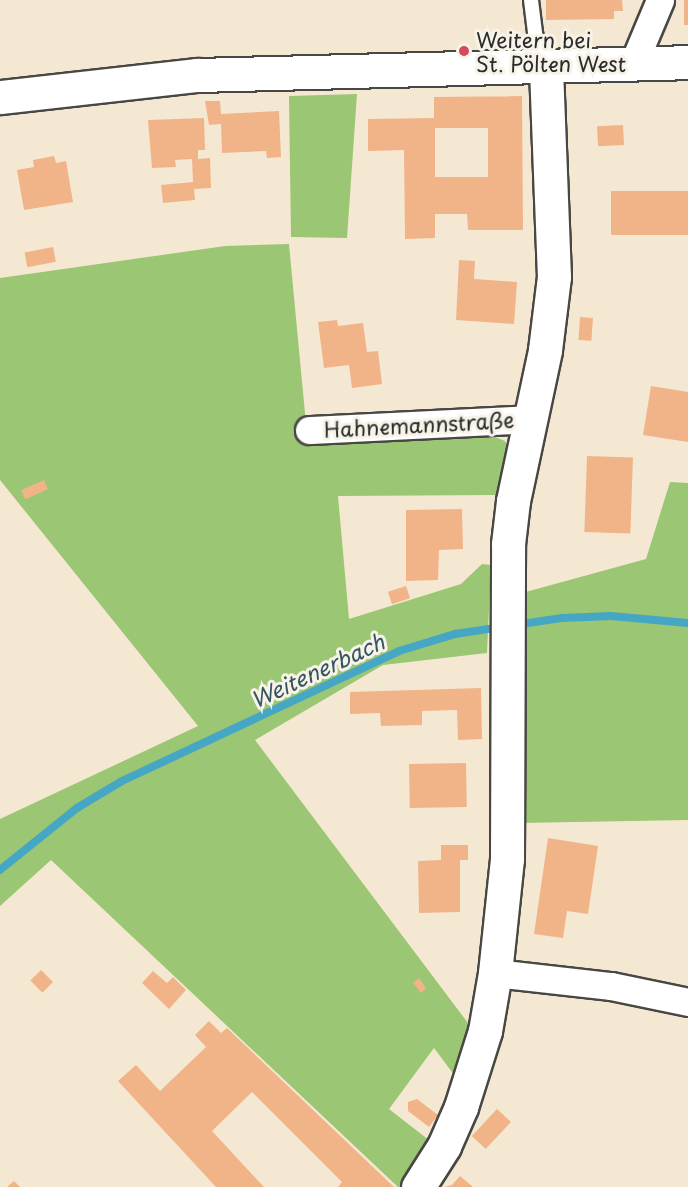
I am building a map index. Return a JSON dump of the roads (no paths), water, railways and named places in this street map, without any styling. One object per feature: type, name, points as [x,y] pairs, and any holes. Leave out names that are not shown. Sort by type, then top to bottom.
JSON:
[{"type":"street","points":[[634,62],[660,0]]},
{"type":"street","points":[[0,97],[197,75],[546,68],[634,62],[688,62]]},
{"type":"street","points":[[418,1187],[444,1146],[461,1107],[484,1031],[495,973],[507,859],[505,649],[513,501],[545,350],[554,277],[546,68]]},
{"type":"street","name":"Hahnemannstraße","points":[[309,430],[530,420]]},
{"type":"street","points":[[495,973],[611,986],[688,1002]]},
{"type":"lane","points":[[531,0],[535,34],[546,68]]},
{"type":"waterway","name":"Weitenerbach","points":[[515,625],[562,618],[611,616],[688,623]]},
{"type":"waterway","name":"Weitenerbach","points":[[0,870],[77,808],[122,781],[399,651],[455,634],[502,627]]},
{"type":"place","name":"Weitern bei St. Pölten West","points":[[464,51]]}]
